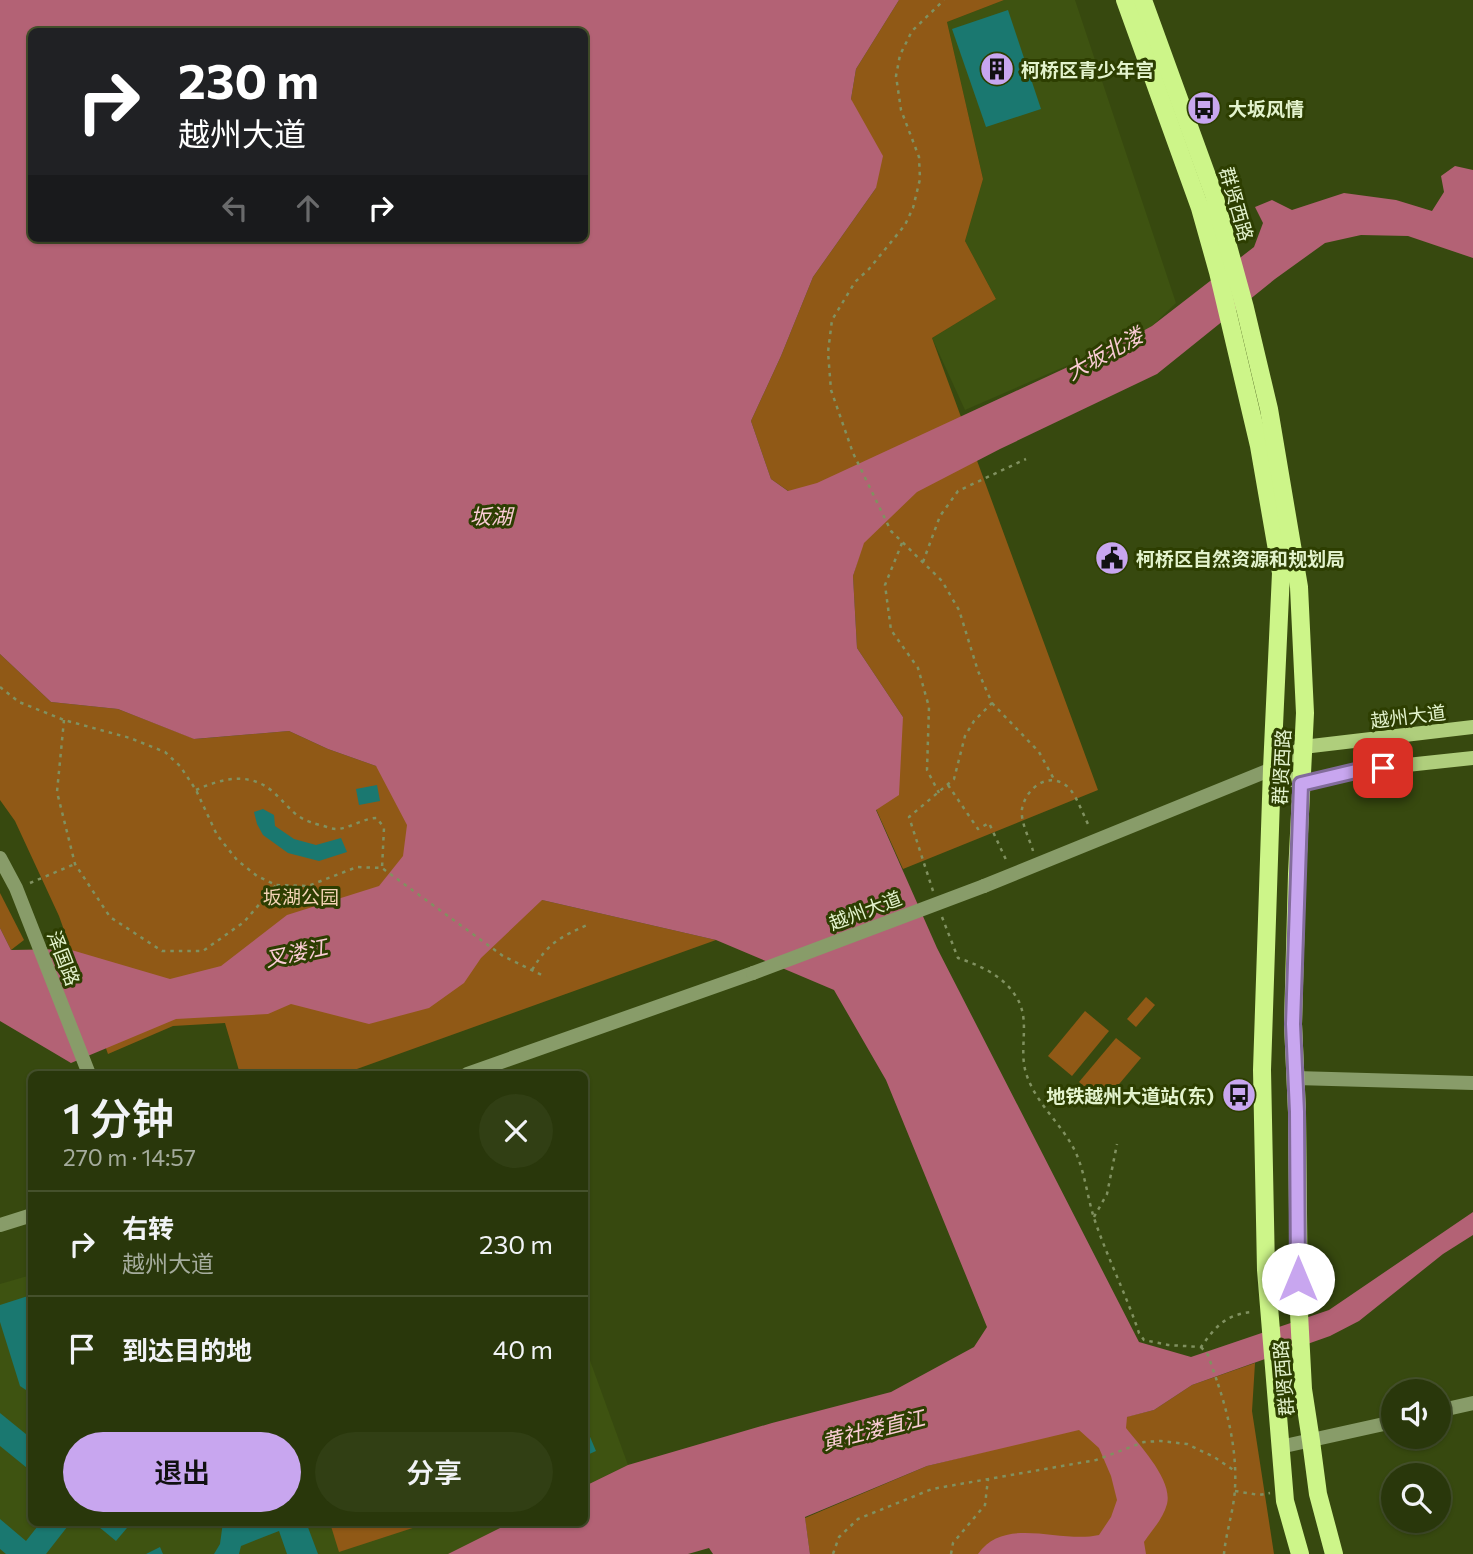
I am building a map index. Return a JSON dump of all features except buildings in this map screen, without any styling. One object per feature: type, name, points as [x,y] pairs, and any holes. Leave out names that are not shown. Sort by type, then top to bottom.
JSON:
[{"type":"main road","name":"群贤西路","points":[[1125,0],[1200,208],[1245,308],[1269,409],[1299,587],[1305,713],[1293,1024],[1299,1313],[1303,1389],[1318,1494],[1334,1554]]},
{"type":"main road","name":"群贤西路","points":[[1143,0],[1214,195],[1228,321],[1259,446],[1281,573],[1262,1070],[1266,1270],[1284,1491],[1300,1554]]},
{"type":"main road","name":"越州大道","points":[[1272,769],[1303,747],[1473,727]]},
{"type":"main road","points":[[1272,769],[1301,784],[1360,770],[1473,758]]},
{"type":"street","name":"越州大道","points":[[475,1071],[753,973],[984,886],[1272,769]]},
{"type":"street","name":"泽国路","points":[[0,858],[16,888],[87,1071]]},
{"type":"street","points":[[1296,1078],[1473,1083]]},
{"type":"street","points":[[0,1225],[28,1216]]},
{"type":"street","points":[[1451,1408],[1473,1403]]},
{"type":"street","points":[[1280,1447],[1381,1425]]},
{"type":"path","points":[[944,0],[912,31],[900,55],[896,76],[901,110],[919,157],[920,179],[913,208],[905,225],[855,282],[832,320],[828,352],[831,390],[853,453],[891,531],[942,581],[959,610],[978,671],[992,703],[1039,752],[1055,780],[1069,789],[1096,840]]},
{"type":"path","points":[[923,562],[940,516],[958,491],[1026,459]]},
{"type":"path","points":[[902,543],[886,585],[891,630],[918,668],[929,708],[927,771],[939,794]]},
{"type":"path","points":[[0,687],[19,702],[64,720],[130,738],[165,752],[180,766],[196,790],[217,835],[237,860],[257,876],[276,885],[308,886],[357,867],[382,868],[503,956],[544,976]]},
{"type":"path","points":[[934,894],[909,817],[954,779],[965,736],[974,721],[992,703]]},
{"type":"path","points":[[64,720],[57,792],[75,864],[110,918],[162,951],[203,951],[244,922],[276,885]]},
{"type":"path","points":[[196,790],[220,780],[236,778],[254,781],[272,790],[292,812],[313,823],[336,829],[368,818],[377,818],[384,828],[382,868]]},
{"type":"path","points":[[1037,864],[1021,811],[1028,792],[1043,780],[1055,780]]},
{"type":"path","points":[[948,785],[978,829],[989,823],[1013,874]]},
{"type":"path","points":[[16,888],[75,864]]},
{"type":"path","points":[[939,907],[958,958],[980,965],[998,978],[1015,994],[1024,1013],[1026,1073],[1046,1109],[1074,1149],[1081,1165],[1094,1217],[1139,1333],[1144,1340],[1201,1347],[1208,1355],[1232,1439],[1235,1471],[1235,1491],[1224,1554]]},
{"type":"path","points":[[532,970],[545,948],[589,924]]},
{"type":"path","points":[[1094,1217],[1107,1194],[1117,1144]]},
{"type":"path","points":[[1201,1347],[1216,1326],[1237,1313],[1270,1319]]},
{"type":"path","points":[[832,1554],[839,1536],[858,1519],[932,1489],[1096,1460],[1144,1442],[1187,1444],[1235,1471]]},
{"type":"path","points":[[951,1554],[953,1543],[985,1505],[988,1479]]},
{"type":"path","points":[[1235,1491],[1259,1495],[1284,1491]]},
{"type":"shaded area","name":"柯桥区青少年宫","points":[[1004,0],[1075,0],[1176,303],[1152,326],[1126,340],[965,410],[932,338],[996,299],[965,241],[983,179],[947,22]]},
{"type":"shaded area","points":[[28,1276],[28,1526],[504,1526],[448,1554],[0,1554],[0,1284]]},
{"type":"shaded area","points":[[588,1355],[628,1465],[588,1485]]},
{"type":"green space","points":[[899,0],[1004,0],[947,22],[983,179],[965,241],[996,299],[932,338],[1098,790],[903,869],[876,809],[903,717],[857,648],[853,576],[863,543],[771,479],[751,421],[813,277],[876,188],[851,99],[856,69]]},
{"type":"green space","name":"坂湖公园","points":[[0,654],[51,702],[118,709],[195,739],[289,731],[328,749],[376,766],[542,900],[716,940],[351,1071],[239,1071],[225,1023],[173,1026],[108,1054],[59,916],[15,821],[0,800]]},
{"type":"green space","points":[[0,893],[24,940],[11,950],[0,928]]},
{"type":"green space","points":[[1146,997],[1155,1005],[1136,1027],[1127,1019]]},
{"type":"green space","points":[[1085,1011],[1109,1031],[1072,1076],[1048,1056]]},
{"type":"green space","points":[[1116,1038],[1141,1058],[1104,1102],[1079,1082]]},
{"type":"green space","points":[[1255,1363],[1252,1411],[1274,1554],[810,1554],[805,1518],[927,1466],[1154,1410],[1192,1385]]},
{"type":"green space","points":[[331,1526],[419,1526],[339,1552]]},
{"type":"water","name":"坂湖","points":[[0,0],[899,0],[856,69],[851,99],[883,156],[876,188],[813,277],[751,421],[771,479],[788,491],[817,483],[1152,326],[1254,247],[1263,223],[1255,207],[1272,200],[1292,210],[1344,193],[1396,200],[1432,211],[1444,192],[1441,176],[1455,166],[1473,170],[1473,258],[1408,236],[1361,235],[1325,243],[1275,279],[1157,374],[917,492],[864,543],[853,576],[857,648],[903,717],[899,795],[876,810],[937,948],[1139,1342],[1191,1357],[1329,1310],[1473,1212],[1473,1235],[1443,1254],[1359,1321],[1330,1336],[1192,1385],[1154,1410],[1127,1417],[1126,1428],[1154,1464],[1168,1495],[1163,1515],[1144,1542],[1146,1554],[978,1554],[989,1542],[1018,1533],[1084,1537],[1099,1535],[1111,1517],[1117,1500],[1111,1476],[1099,1448],[1079,1430],[927,1466],[805,1517],[810,1554],[713,1554],[709,1548],[688,1554],[448,1554],[504,1526],[588,1526],[588,1485],[628,1465],[891,1392],[974,1347],[987,1327],[886,1080],[834,990],[716,940],[542,900],[481,958],[464,983],[429,1008],[369,1024],[291,1004],[268,1014],[176,1019],[71,1063],[0,1021],[0,928],[11,950],[68,949],[170,979],[221,966],[287,915],[379,886],[403,856],[407,825],[376,766],[328,749],[289,731],[194,739],[118,709],[51,702],[0,654]]},
{"type":"place","name":"柯桥区青少年宫","points":[[997,69]]},
{"type":"place","name":"大坂风情","points":[[1204,108]]},
{"type":"place","name":"柯桥区自然资源和规划局","points":[[1112,558]]},
{"type":"place","name":"地铁越州大道站(东)","points":[[1239,1095]]},
{"type":"route","points":[[1298,1279],[1297,1112],[1293,1024],[1301,784],[1360,770],[1383,768]]},
{"type":"water label","name":"大坂北溇","points":[[1104,353]]},
{"type":"water label","name":"叉溇江","points":[[296,952]]},
{"type":"water label","name":"黄社溇直江","points":[[873,1429]]}]
